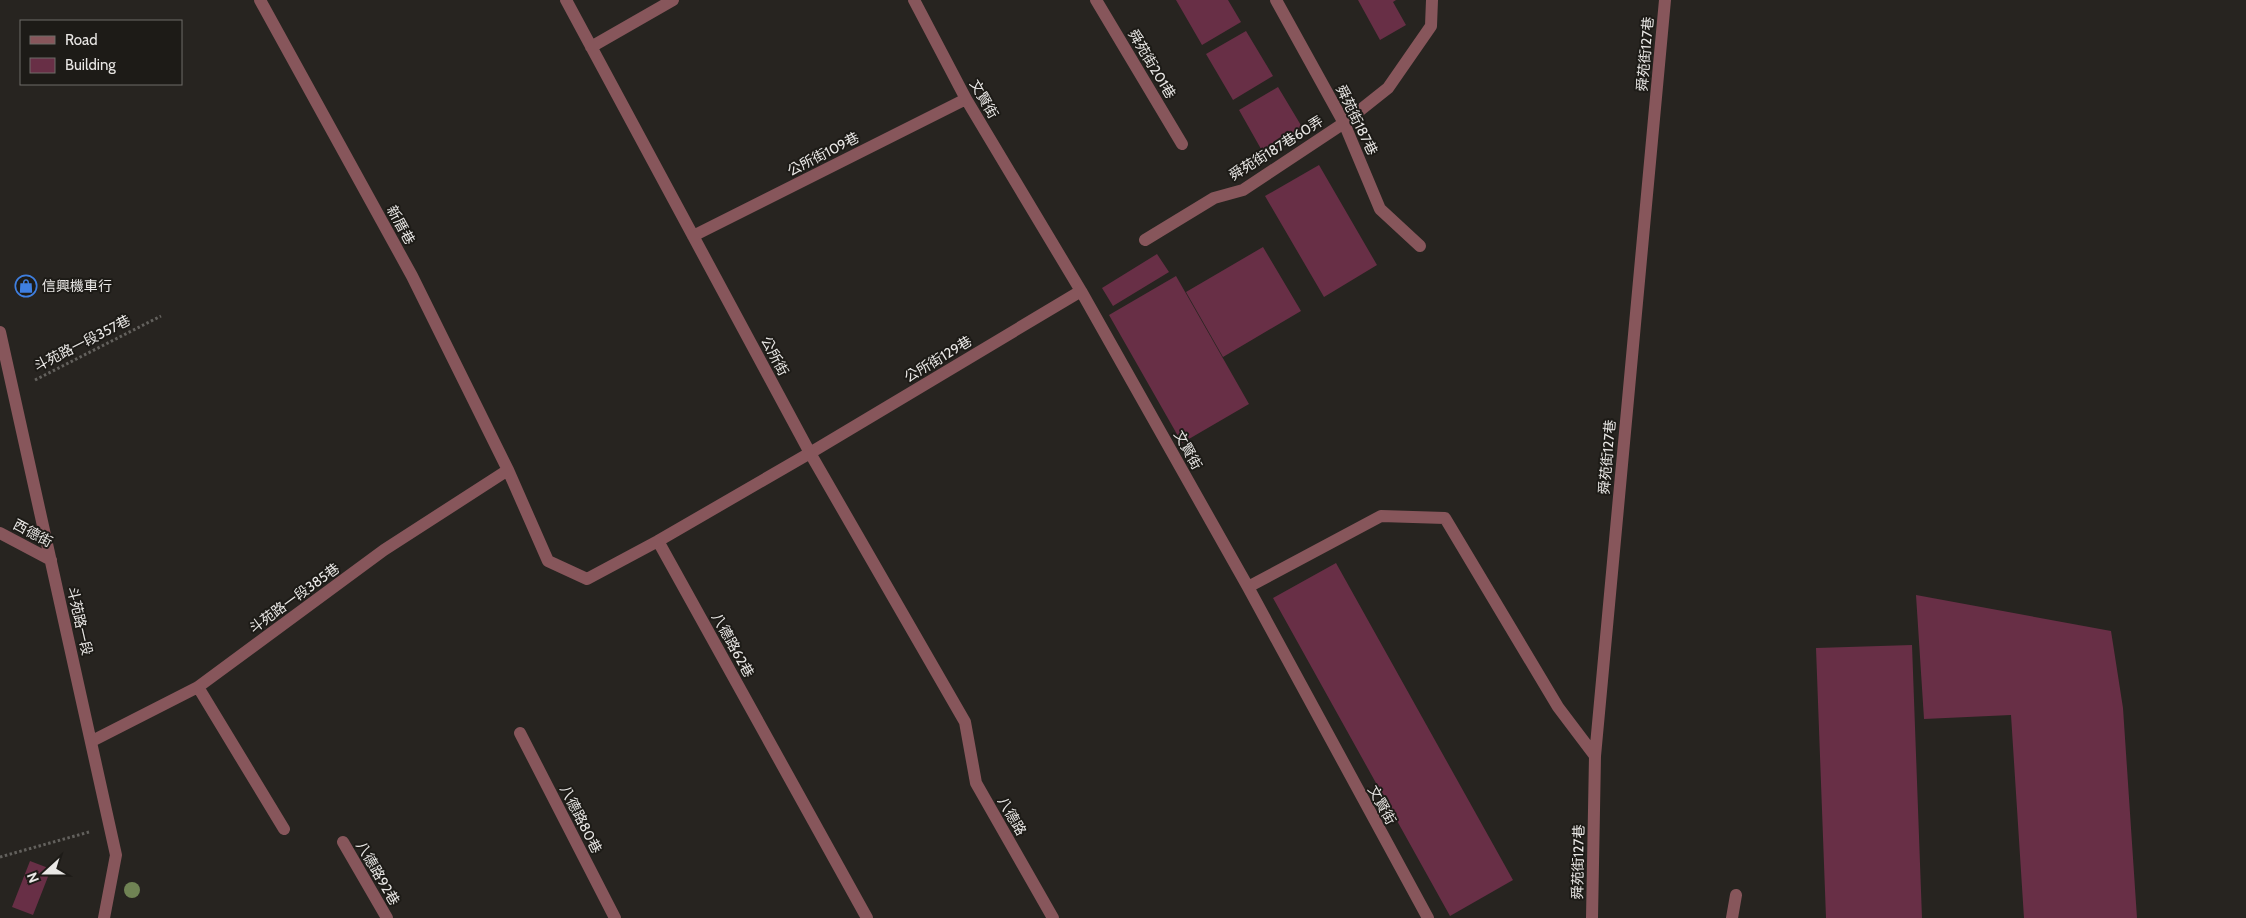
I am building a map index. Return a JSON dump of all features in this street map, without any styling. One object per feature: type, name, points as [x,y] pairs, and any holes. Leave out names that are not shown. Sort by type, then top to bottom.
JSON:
[{"type":"street","name":"新厝巷","points":[[260,0],[412,276],[508,470],[548,561],[587,579],[658,541]]},
{"type":"street","name":"公所街","points":[[566,0],[810,453],[964,722]]},
{"type":"street","points":[[591,47],[673,0]]},
{"type":"street","name":"文賢街","points":[[914,0],[966,99],[1081,291],[1248,586],[1428,918]]},
{"type":"street","name":"舜苑街201巷","points":[[1096,0],[1182,144]]},
{"type":"street","name":"舜苑街187巷","points":[[1276,0],[1344,123],[1380,209],[1420,246]]},
{"type":"street","name":"舜苑街187巷60弄","points":[[1145,240],[1214,198],[1243,190],[1344,123],[1388,88],[1431,26],[1432,0]]},
{"type":"street","name":"舜苑街127巷","points":[[1592,918],[1595,756],[1665,0]]},
{"type":"street","name":"公所街109巷","points":[[693,236],[966,99]]},
{"type":"street","name":"公所街129巷","points":[[810,453],[1081,291]]},
{"type":"street","name":"斗苑路一段","points":[[0,332],[116,855],[104,918]]},
{"type":"street","points":[[658,541],[810,453]]},
{"type":"street","name":"斗苑路一段385巷","points":[[92,741],[198,688],[384,550],[508,470]]},
{"type":"street","points":[[1248,586],[1381,516],[1445,518],[1558,707],[1595,756]]},
{"type":"street","name":"西德街","points":[[0,533],[52,560]]},
{"type":"street","name":"八德路62巷","points":[[658,541],[868,918]]},
{"type":"street","points":[[198,688],[284,829]]},
{"type":"street","name":"八德路","points":[[964,722],[976,783],[1053,918]]},
{"type":"street","name":"八德路80巷","points":[[520,733],[616,918]]},
{"type":"street","name":"八德路92巷","points":[[343,842],[387,918]]},
{"type":"street","points":[[1732,918],[1736,895]]},
{"type":"path","name":"斗苑路一段357巷","points":[[13,390],[161,316]]},
{"type":"path","points":[[0,857],[110,826]]},
{"type":"building","points":[[1176,0],[1228,0],[1241,22],[1202,45]]},
{"type":"building","points":[[1358,0],[1396,0],[1393,2],[1406,25],[1380,40]]},
{"type":"building","points":[[1246,31],[1273,76],[1233,100],[1206,54]]},
{"type":"building","points":[[1278,87],[1305,132],[1265,156],[1239,110]]},
{"type":"building","points":[[1319,165],[1377,265],[1324,297],[1265,196]]},
{"type":"building","points":[[1263,247],[1301,311],[1223,357],[1186,292]]},
{"type":"building","points":[[1157,254],[1169,272],[1113,306],[1102,288]]},
{"type":"building","points":[[1176,276],[1249,404],[1182,443],[1109,315]]},
{"type":"building","points":[[1336,563],[1513,880],[1450,916],[1273,598]]},
{"type":"building","points":[[1916,595],[2111,631],[2123,708],[2137,918],[2024,918],[2011,715],[1924,719]]},
{"type":"building","points":[[1912,645],[1922,918],[1826,918],[1816,648]]},
{"type":"building","points":[[30,861],[51,869],[33,915],[12,907]]},
{"type":"place","name":"信興機車行","points":[[26,286]]}]
